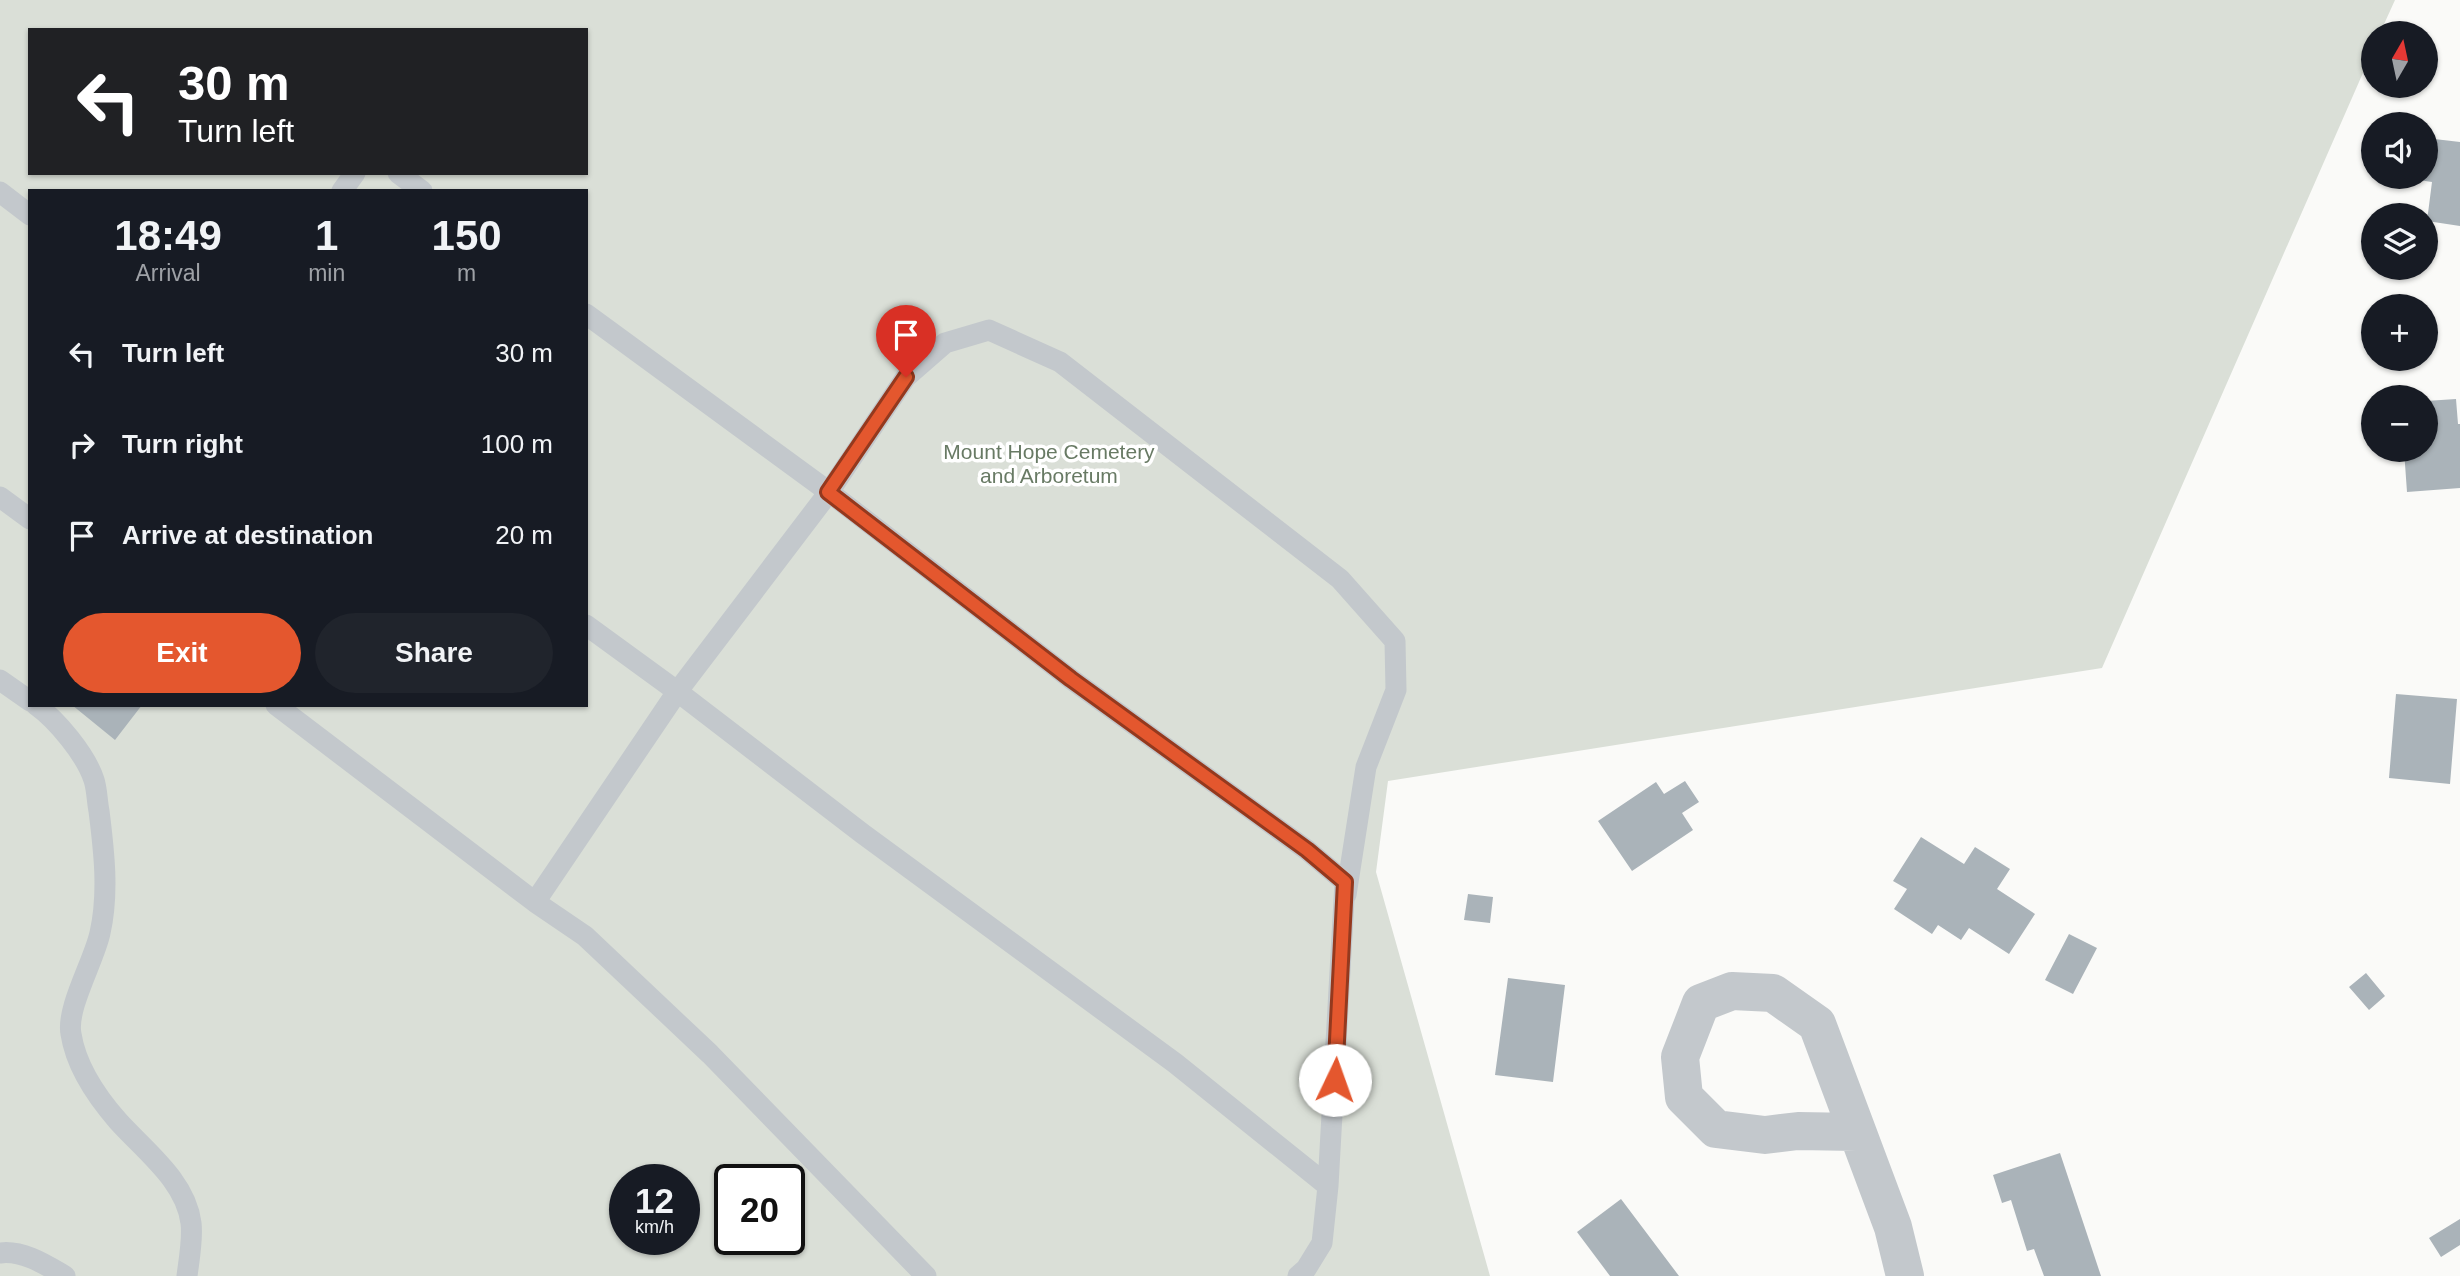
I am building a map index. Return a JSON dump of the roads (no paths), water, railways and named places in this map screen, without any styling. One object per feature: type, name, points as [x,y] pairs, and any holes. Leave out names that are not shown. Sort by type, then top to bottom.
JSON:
[{"type":"street","points":[[1857,1132],[1798,1131],[1765,1135],[1716,1129],[1684,1097],[1680,1057],[1702,1003],[1732,991],[1773,993],[1817,1024],[1893,1227],[1905,1276]]},
{"type":"lane","points":[[401,175],[419,189]]},
{"type":"lane","points":[[0,192],[28,213]]},
{"type":"lane","points":[[588,315],[828,492],[1071,679],[1307,850],[1345,882],[1346,895]]},
{"type":"lane","points":[[535,902],[678,692],[828,492],[906,377],[945,343],[989,330],[1060,362],[1330,570],[1395,641],[1396,690],[1366,767],[1346,895],[1322,1243],[1306,1269],[1298,1276]]},
{"type":"lane","points":[[0,497],[28,518]]},
{"type":"lane","points":[[588,626],[863,834],[1175,1063],[1328,1186]]},
{"type":"lane","points":[[0,680],[28,700]]},
{"type":"lane","points":[[38,707],[68,735],[94,779],[103,846],[105,891],[101,932],[77,994],[70,1031],[83,1072],[117,1120],[156,1160],[184,1197],[192,1224],[185,1274]]},
{"type":"lane","points":[[279,707],[535,902],[585,936],[710,1054],[926,1276]]},
{"type":"lane","points":[[0,1253],[38,1260],[65,1276]]},
{"type":"park label","name":"Mount Hope Cemetery and Arboretum","points":[[1049,464]]}]
